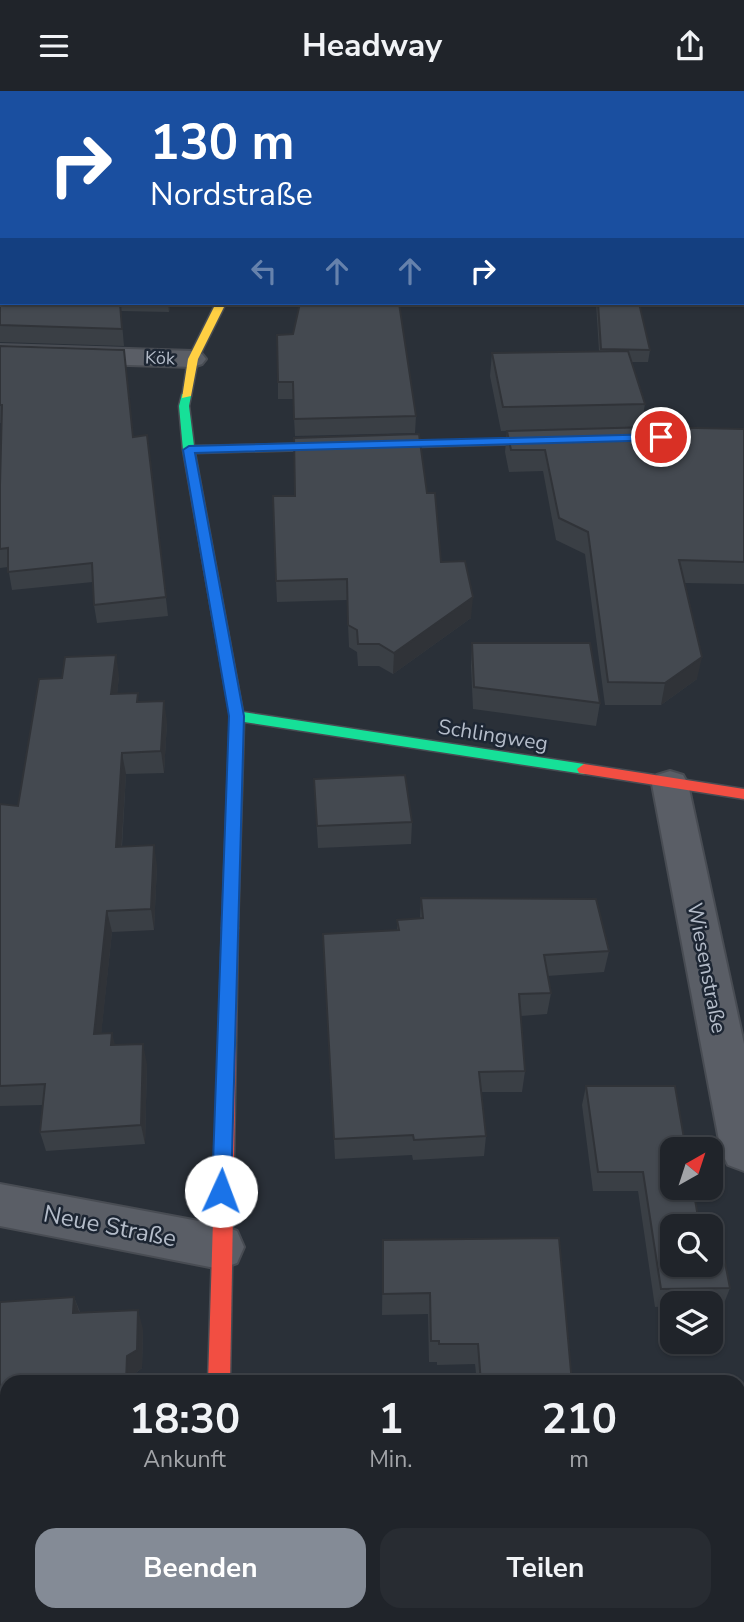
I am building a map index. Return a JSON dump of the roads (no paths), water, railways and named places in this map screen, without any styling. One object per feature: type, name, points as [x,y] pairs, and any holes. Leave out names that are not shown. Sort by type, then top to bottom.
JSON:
[{"type":"street","points":[[219,1375],[220,1247],[236,716],[189,450],[184,406],[193,359],[220,305]]},
{"type":"street","name":"Kök","points":[[0,353],[193,359]]},
{"type":"street","points":[[189,450],[578,439]]},
{"type":"street","name":"Schlingweg","points":[[236,716],[744,794]]},
{"type":"street","name":"Wiesenstraße","points":[[670,784],[744,1151]]},
{"type":"street","name":"Neue Straße","points":[[0,1205],[220,1247]]}]
